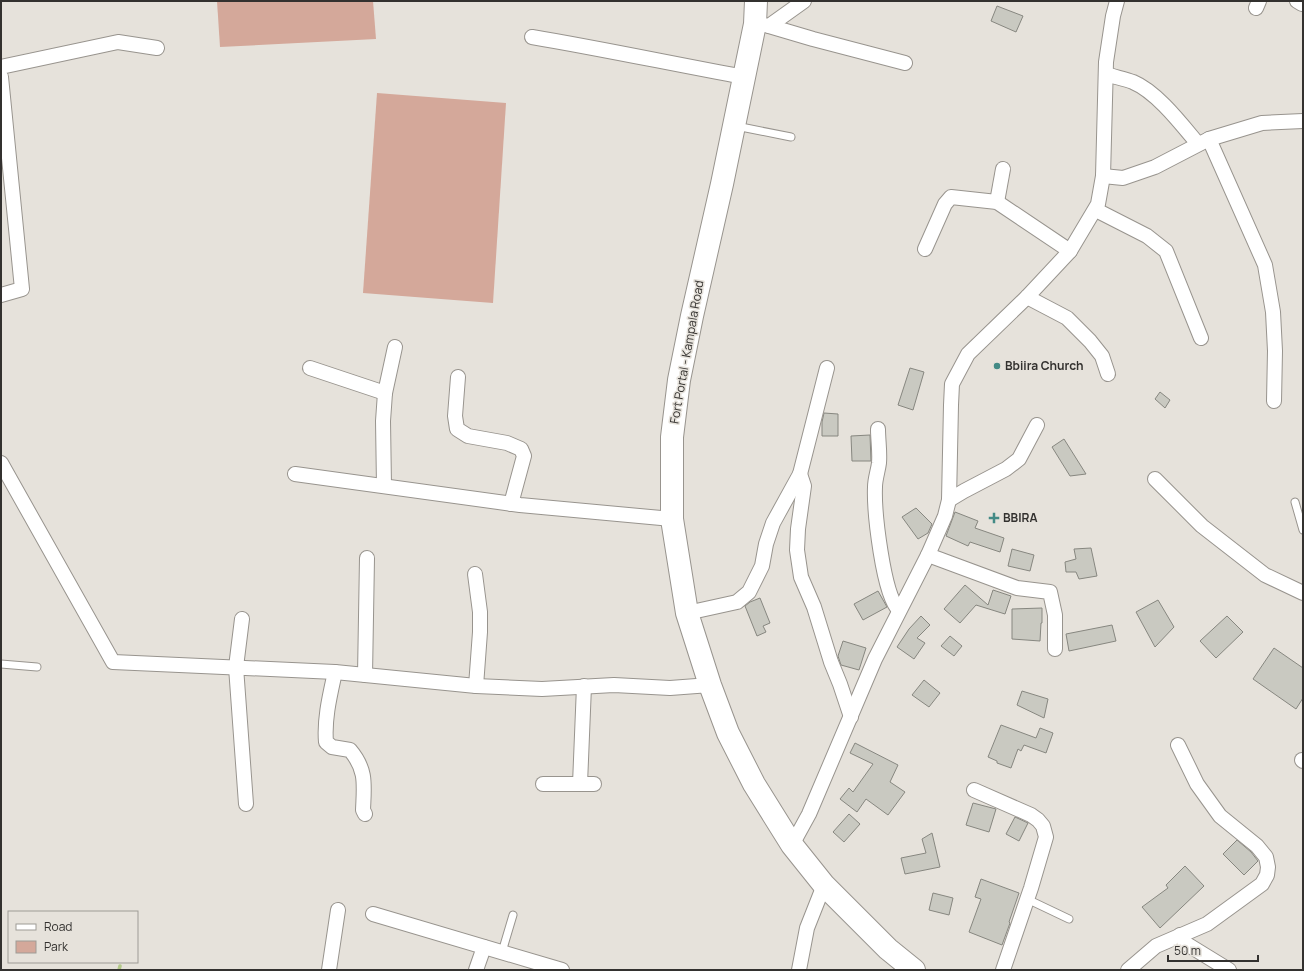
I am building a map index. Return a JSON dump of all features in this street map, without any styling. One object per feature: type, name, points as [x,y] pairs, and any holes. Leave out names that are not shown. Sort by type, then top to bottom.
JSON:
[{"type":"main road","name":"Fort Portal - Kampala Road","points":[[756,1],[762,25],[744,77],[679,380],[672,437],[672,518],[687,612],[710,685],[728,733],[754,784],[792,845],[824,885],[888,949],[914,970]]},
{"type":"street","points":[[762,25],[804,1]]},
{"type":"street","points":[[792,845],[808,814],[875,659],[928,555],[945,516],[949,500],[952,384],[968,354],[1027,297],[1070,251],[1096,210],[1104,176],[1106,62],[1113,16],[1117,1]]},
{"type":"street","points":[[762,25],[905,63]]},
{"type":"street","points":[[532,37],[744,77]]},
{"type":"street","points":[[1,67],[118,42],[157,48]]},
{"type":"street","points":[[1106,74],[1134,82],[1153,95],[1175,118],[1204,141],[1265,266],[1273,312],[1275,351],[1274,401]]},
{"type":"street","points":[[1,85],[22,289],[1,295]]},
{"type":"street","points":[[1104,176],[1123,178],[1155,167],[1204,141],[1262,123],[1303,121]]},
{"type":"street","points":[[997,202],[1004,169]]},
{"type":"street","points":[[925,249],[945,204],[951,197],[997,202],[1070,251]]},
{"type":"street","points":[[1096,210],[1147,236],[1166,251],[1201,338]]},
{"type":"street","points":[[1027,297],[1066,318],[1081,332],[1102,356],[1108,374]]},
{"type":"street","points":[[384,486],[383,420],[385,393],[395,347]]},
{"type":"street","points":[[310,368],[385,393]]},
{"type":"street","points":[[687,612],[737,602],[749,592],[762,566],[766,544],[773,523],[800,474],[827,368]]},
{"type":"street","points":[[458,377],[455,416],[457,429],[468,436],[507,443],[521,449],[524,456],[511,504]]},
{"type":"street","points":[[949,500],[1006,469],[1019,459],[1037,425]]},
{"type":"street","points":[[878,429],[879,461],[875,487],[878,530],[886,583],[896,607],[899,610]]},
{"type":"street","points":[[1,463],[113,662],[335,672],[476,686],[542,689],[614,685],[670,688],[710,685]]},
{"type":"street","points":[[295,474],[511,504],[672,518]]},
{"type":"street","points":[[800,474],[804,486],[798,529],[797,550],[801,577],[814,607],[831,662],[851,717]]},
{"type":"street","points":[[1155,479],[1202,526],[1265,575],[1303,593]]},
{"type":"street","points":[[928,555],[1017,588],[1050,592],[1055,615],[1055,649]]},
{"type":"street","points":[[365,675],[367,558]]},
{"type":"street","points":[[475,574],[480,612],[476,686]]},
{"type":"street","points":[[242,619],[236,667],[246,804]]},
{"type":"street","points":[[335,672],[327,715],[325,734],[326,742],[332,747],[350,750],[358,759],[364,775],[363,810],[365,814]]},
{"type":"street","points":[[543,784],[587,784],[584,686]]},
{"type":"street","points":[[1128,970],[1156,946],[1207,924],[1262,884],[1267,875],[1268,867],[1266,857],[1257,846],[1220,816],[1196,784],[1178,745]]},
{"type":"street","points":[[974,790],[1031,815],[1043,826],[1046,838],[1003,970]]},
{"type":"street","points":[[799,970],[807,928],[824,885]]},
{"type":"street","points":[[329,970],[338,910]]},
{"type":"street","points":[[373,914],[562,970]]},
{"type":"street","points":[[1180,935],[1185,943],[1229,970]]},
{"type":"street","points":[[476,970],[484,947]]},
{"type":"lane","points":[[734,126],[791,137]]},
{"type":"lane","points":[[1295,502],[1303,530]]},
{"type":"lane","points":[[1,664],[37,667]]},
{"type":"lane","points":[[1027,899],[1069,919]]},
{"type":"lane","points":[[502,952],[513,914]]},
{"type":"green space","points":[[217,1],[373,1],[376,39],[220,47]]},
{"type":"green space","points":[[377,93],[506,103],[493,303],[363,293]]},
{"type":"building","points":[[997,6],[1023,16],[1016,32],[991,21]]},
{"type":"building","points":[[910,368],[924,372],[913,410],[898,405]]},
{"type":"building","points":[[1160,392],[1170,400],[1165,408],[1155,399]]},
{"type":"building","points":[[824,413],[838,414],[838,436],[822,436],[822,422]]},
{"type":"building","points":[[870,435],[871,461],[852,461],[851,436]]},
{"type":"building","points":[[1064,439],[1086,474],[1070,476],[1052,447]]},
{"type":"building","points":[[916,508],[932,524],[928,533],[918,539],[902,517]]},
{"type":"building","points":[[955,512],[978,521],[975,528],[1004,538],[1000,552],[970,542],[968,546],[946,536]]},
{"type":"building","points":[[1091,548],[1097,576],[1079,579],[1076,572],[1066,572],[1065,562],[1076,559],[1074,549]]},
{"type":"building","points":[[1012,549],[1034,555],[1030,571],[1008,566]]},
{"type":"building","points":[[965,585],[988,605],[993,590],[1011,596],[1005,614],[976,605],[960,623],[944,609]]},
{"type":"building","points":[[878,591],[887,607],[863,620],[854,604]]},
{"type":"building","points":[[760,598],[770,623],[763,626],[766,632],[757,636],[745,606]]},
{"type":"building","points":[[1158,600],[1174,627],[1155,647],[1136,612]]},
{"type":"building","points":[[1042,608],[1040,641],[1012,639],[1012,609]]},
{"type":"building","points":[[921,616],[930,625],[917,638],[925,643],[914,659],[897,647],[909,629]]},
{"type":"building","points":[[1227,616],[1243,632],[1216,658],[1200,641]]},
{"type":"building","points":[[1112,625],[1116,641],[1069,651],[1066,634]]},
{"type":"building","points":[[950,636],[962,646],[954,656],[941,646]]},
{"type":"building","points":[[843,641],[866,648],[859,670],[841,665],[838,656]]},
{"type":"building","points":[[1274,648],[1303,668],[1303,698],[1296,709],[1253,679]]},
{"type":"building","points":[[924,680],[940,693],[929,707],[912,695]]},
{"type":"building","points":[[1022,691],[1048,699],[1044,718],[1017,705]]},
{"type":"building","points":[[1001,725],[1036,738],[1040,728],[1053,733],[1046,753],[1024,745],[1021,751],[1018,749],[1011,768],[997,763],[997,761],[988,757]]},
{"type":"building","points":[[855,743],[898,765],[890,782],[905,792],[888,815],[866,799],[857,812],[840,799],[849,788],[853,792],[873,764],[850,753]]},
{"type":"building","points":[[973,803],[996,809],[989,832],[966,825]]},
{"type":"building","points":[[849,814],[860,824],[844,842],[833,832]]},
{"type":"building","points":[[1015,817],[1028,823],[1019,841],[1006,834]]},
{"type":"building","points":[[932,833],[940,867],[905,874],[901,858],[926,853],[922,839]]},
{"type":"building","points":[[1237,840],[1251,852],[1258,861],[1244,875],[1223,854]]},
{"type":"building","points":[[1185,866],[1204,886],[1160,928],[1142,907],[1168,888],[1166,885]]},
{"type":"building","points":[[981,879],[1019,893],[1002,945],[969,932],[981,899],[975,897]]},
{"type":"building","points":[[933,893],[953,898],[949,915],[929,910]]},
{"type":"waterway","points":[[119,970],[120,966]]},
{"type":"place","name":"Bbiira Church","points":[[997,366]]},
{"type":"place","name":"BBIRA","points":[[994,518]]}]
